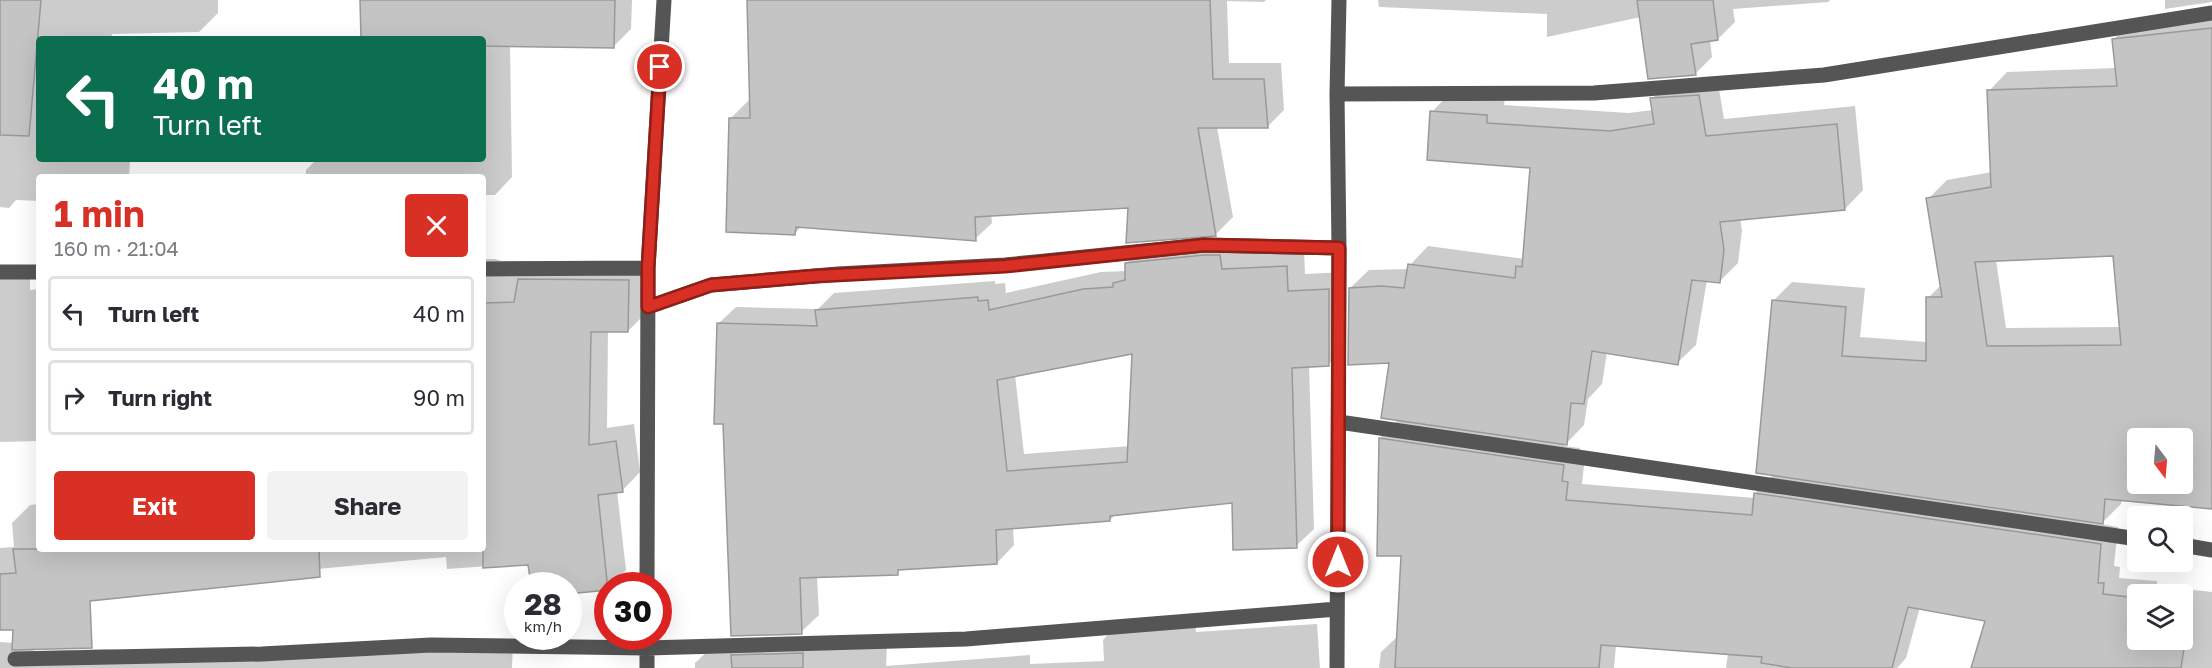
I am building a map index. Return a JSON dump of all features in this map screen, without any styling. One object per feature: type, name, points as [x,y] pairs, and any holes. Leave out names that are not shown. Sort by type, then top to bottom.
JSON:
[{"type":"street","points":[[647,572],[648,268],[664,0]]},
{"type":"street","points":[[1337,668],[1339,0]]},
{"type":"street","points":[[1337,94],[1594,93],[1824,75],[2212,14]]},
{"type":"street","points":[[648,307],[711,285],[838,274],[1005,266],[1204,245],[1339,248]]},
{"type":"street","points":[[486,269],[648,268]]},
{"type":"street","points":[[0,272],[36,272]]},
{"type":"street","points":[[1339,422],[2127,536]]},
{"type":"street","points":[[2193,547],[2212,550]]},
{"type":"street","points":[[672,642],[966,639],[1337,609]]},
{"type":"street","points":[[15,659],[262,654],[431,645],[594,643]]},
{"type":"street","points":[[647,650],[647,668]]},
{"type":"building","points":[[0,0],[41,0],[38,36],[36,36],[29,136],[0,135]]},
{"type":"building","points":[[360,0],[615,0],[614,48],[486,46],[486,36],[361,36]]},
{"type":"building","points":[[747,0],[1210,0],[1213,79],[1264,79],[1268,128],[1198,128],[1216,236],[1126,243],[1128,208],[975,217],[976,241],[796,227],[795,235],[726,232],[729,118],[750,118]]},
{"type":"building","points":[[1637,0],[1713,0],[1718,40],[1691,44],[1696,75],[1648,79]]},
{"type":"building","points":[[2212,28],[2212,509],[2105,499],[2103,524],[1756,473],[1772,300],[1846,307],[1842,356],[1926,361],[1926,297],[1942,297],[1926,198],[1991,187],[1987,90],[2117,86],[2112,39]],"holes":[[[2113,256],[2121,345],[1987,346],[1975,262]]]},
{"type":"building","points":[[1699,95],[1706,136],[1837,124],[1845,210],[1720,222],[1724,250],[1720,283],[1692,280],[1678,365],[1592,351],[1584,404],[1571,403],[1567,445],[1381,418],[1389,363],[1348,365],[1349,288],[1381,286],[1404,288],[1408,264],[1515,278],[1516,266],[1522,267],[1530,168],[1427,160],[1430,111],[1487,115],[1487,123],[1610,131],[1654,124],[1650,98]]},
{"type":"building","points":[[1220,255],[1222,269],[1287,266],[1288,291],[1329,289],[1329,366],[1292,368],[1297,548],[1233,550],[1232,503],[1110,516],[1110,521],[996,530],[997,564],[898,570],[898,575],[800,578],[802,634],[731,636],[723,424],[714,424],[717,323],[817,326],[815,310],[978,297],[978,301],[988,300],[989,310],[1083,289],[1113,287],[1113,283],[1125,280],[1125,263]],"holes":[[[1132,354],[1127,462],[1007,471],[997,380]]]},
{"type":"building","points":[[518,279],[629,280],[628,332],[591,332],[589,445],[616,441],[623,492],[598,495],[606,572],[594,572],[594,591],[582,593],[582,572],[529,572],[528,565],[483,568],[483,552],[486,552],[486,303],[514,302]]},
{"type":"building","points":[[1379,438],[1564,465],[1562,481],[1568,482],[1566,500],[1752,515],[1754,493],[2101,544],[2098,583],[2104,583],[2103,594],[2127,597],[2127,650],[2184,650],[2181,668],[1971,668],[1985,621],[1908,607],[1892,668],[1792,668],[1761,663],[1762,657],[1601,645],[1599,668],[1395,668],[1401,556],[1377,556]]},
{"type":"building","points":[[13,549],[36,549],[36,552],[319,552],[320,577],[90,601],[92,648],[12,650],[13,630],[0,630],[0,574],[16,573]]},
{"type":"building","points":[[803,653],[803,668],[732,668],[731,655]]},
{"type":"route","points":[[660,67],[648,268],[648,307],[711,285],[838,274],[1005,266],[1204,245],[1339,248],[1338,562]]}]
